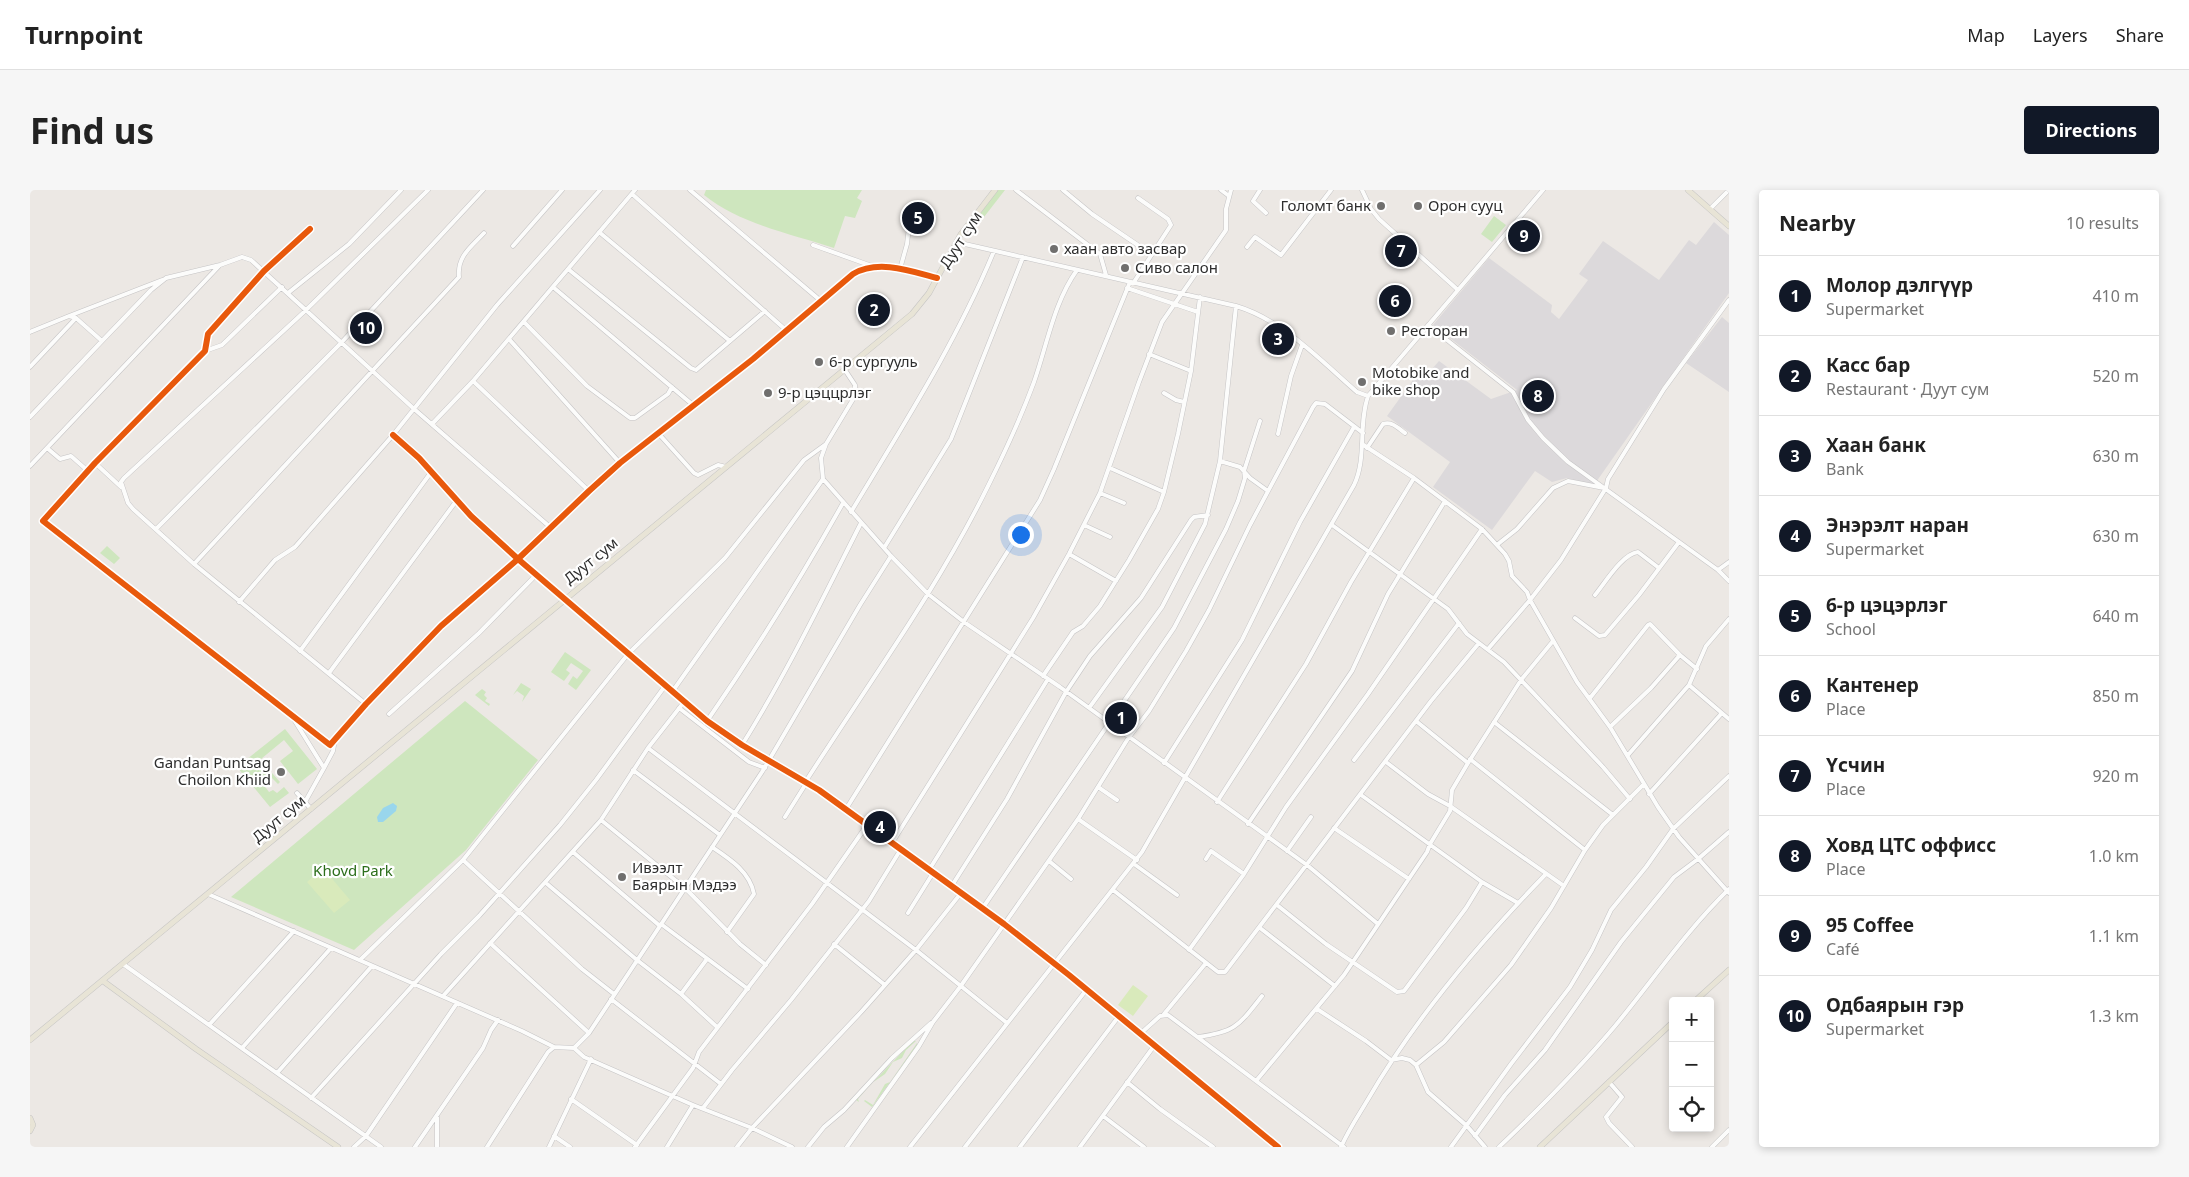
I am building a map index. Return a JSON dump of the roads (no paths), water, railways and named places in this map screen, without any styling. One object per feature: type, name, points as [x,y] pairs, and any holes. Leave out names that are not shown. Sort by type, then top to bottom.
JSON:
[{"type":"main road","name":"Дуут сум","points":[[30,1040],[918,308],[956,242],[995,190]]},
{"type":"main road","points":[[1688,190],[1729,226]]},
{"type":"main road","points":[[1699,997],[1729,970]]},
{"type":"main road","points":[[103,981],[196,1049],[338,1147]]},
{"type":"main road","points":[[1540,1147],[1669,1026]]},
{"type":"main road","points":[[30,1118],[32,1125],[30,1131]]},
{"type":"street","points":[[288,292],[349,244],[401,190]]},
{"type":"street","points":[[366,704],[239,602],[156,530],[133,509],[122,488],[121,482],[306,311],[428,190]]},
{"type":"street","points":[[156,530],[341,343],[483,190]]},
{"type":"street","points":[[513,246],[562,190]]},
{"type":"street","points":[[239,602],[275,560],[295,547],[393,435],[497,305],[600,190]]},
{"type":"street","points":[[690,190],[821,301]]},
{"type":"street","points":[[1016,190],[1100,254],[1106,276]]},
{"type":"street","points":[[1062,190],[1092,214],[1151,254]]},
{"type":"street","points":[[1221,190],[1229,196]]},
{"type":"street","points":[[892,843],[1069,554],[1100,493],[1162,322],[1226,230],[1226,209],[1231,190]]},
{"type":"street","points":[[1260,190],[1253,201],[1266,212]]},
{"type":"street","points":[[1247,247],[1255,237],[1281,255],[1330,190]]},
{"type":"street","points":[[1362,190],[1371,209],[1379,218],[1458,290]]},
{"type":"street","points":[[910,1147],[1135,862],[1357,481],[1364,412],[1368,396],[1544,190]]},
{"type":"street","points":[[1710,209],[1729,190]]},
{"type":"street","points":[[432,424],[473,382],[634,192],[787,331]]},
{"type":"street","points":[[846,809],[1016,539],[1048,484],[1127,288],[1171,225],[1168,219],[1138,198]]},
{"type":"street","points":[[900,269],[907,244],[909,227]]},
{"type":"street","points":[[205,351],[208,334],[264,271],[310,230]]},
{"type":"street","points":[[599,232],[730,341]]},
{"type":"street","points":[[194,564],[459,277],[458,268],[463,255],[484,233]]},
{"type":"street","points":[[956,242],[1200,297],[1262,315],[1358,393],[1368,396]]},
{"type":"street","points":[[813,245],[874,267]]},
{"type":"street","points":[[851,512],[940,362],[994,250]]},
{"type":"street","points":[[30,332],[166,278],[220,265],[242,257],[251,260],[413,408],[550,527]]},
{"type":"street","points":[[884,548],[951,439],[1023,257]]},
{"type":"street","points":[[30,466],[220,265]]},
{"type":"street","points":[[282,287],[222,345],[205,351],[95,463],[43,522],[330,745],[366,704],[441,626],[518,559],[589,491],[658,433],[787,331],[853,274],[861,269],[874,267],[900,269],[937,278]]},
{"type":"street","points":[[568,269],[691,368],[696,370],[765,311]]},
{"type":"street","points":[[785,817],[928,594],[984,495],[1013,434],[1033,383],[1065,286],[1077,270]]},
{"type":"street","points":[[30,417],[151,290],[166,278]]},
{"type":"street","points":[[553,287],[693,405]]},
{"type":"street","points":[[1127,288],[1198,312]]},
{"type":"street","points":[[1043,676],[1073,632],[1083,626],[1100,606],[1145,533],[1164,492],[1191,371],[1200,297]]},
{"type":"street","points":[[1488,649],[1561,560],[1606,488],[1608,479],[1664,389],[1729,300]]},
{"type":"street","points":[[1089,708],[1162,607],[1206,524],[1220,461],[1236,306]]},
{"type":"street","points":[[69,316],[76,318],[102,341]]},
{"type":"street","points":[[30,366],[76,318]]},
{"type":"street","points":[[524,322],[588,386],[630,418],[635,418],[668,394],[672,387]]},
{"type":"street","points":[[1428,325],[1513,392],[1528,420],[1543,438],[1568,462],[1718,570],[1729,581]]},
{"type":"street","points":[[509,339],[620,464]]},
{"type":"street","points":[[1278,434],[1291,376],[1302,346]]},
{"type":"street","points":[[1149,354],[1191,371]]},
{"type":"street","points":[[845,370],[855,385],[855,396],[826,444],[821,458],[823,480],[891,556],[928,594],[964,622],[1089,708],[1164,764],[1307,865],[1378,924]]},
{"type":"street","points":[[473,382],[589,491]]},
{"type":"street","points":[[1164,393],[1184,402]]},
{"type":"street","points":[[847,1147],[919,1046],[933,1022],[1049,861],[1078,819],[1129,737],[1149,711],[1186,651],[1268,491],[1316,404],[1325,404],[1363,433]]},
{"type":"street","points":[[982,908],[1054,805],[1184,611],[1226,529],[1238,501],[1244,471],[1260,421]]},
{"type":"street","points":[[1367,448],[1383,424],[1388,422],[1406,433]]},
{"type":"street","points":[[1164,764],[1242,640],[1300,522],[1354,427]]},
{"type":"street","points":[[658,433],[694,473],[698,475],[718,465],[726,467]]},
{"type":"street","points":[[393,435],[432,471],[457,500],[518,559],[707,721],[846,809],[1004,924],[1087,989],[1278,1147]]},
{"type":"street","points":[[360,960],[463,860],[628,654],[725,558],[804,460],[826,444]]},
{"type":"street","points":[[1362,444],[1446,501],[1498,544],[1509,561],[1512,576],[1527,592],[1577,682],[1610,727],[1649,794],[1673,829],[1728,891],[1700,918],[1587,1058],[1499,1147]]},
{"type":"street","points":[[47,448],[60,459],[71,456],[88,471]]},
{"type":"street","points":[[1220,461],[1240,467],[1250,478],[1268,491]]},
{"type":"street","points":[[95,463],[122,488]]},
{"type":"street","points":[[1110,468],[1164,492]]},
{"type":"street","points":[[300,651],[432,471]]},
{"type":"street","points":[[1217,802],[1306,664],[1368,552],[1414,478]]},
{"type":"street","points":[[672,692],[823,480]]},
{"type":"street","points":[[1498,544],[1516,529],[1553,488],[1568,481],[1606,488]]},
{"type":"street","points":[[1100,493],[1124,503]]},
{"type":"street","points":[[328,673],[457,500]]},
{"type":"street","points":[[1248,824],[1352,671],[1388,594],[1446,501]]},
{"type":"street","points":[[707,721],[742,671],[803,575],[843,503]]},
{"type":"street","points":[[951,886],[1007,799],[1066,692],[1090,656],[1141,598],[1191,520],[1194,517],[1208,515]]},
{"type":"street","points":[[742,744],[785,673],[861,523]]},
{"type":"street","points":[[1084,525],[1110,537]]},
{"type":"street","points":[[1332,525],[1448,610],[1468,634],[1488,649],[1521,680],[1603,768],[1630,800]]},
{"type":"street","points":[[1189,950],[1244,874],[1286,807],[1368,694],[1482,529]]},
{"type":"street","points":[[1575,618],[1599,636],[1605,635],[1679,542]]},
{"type":"street","points":[[1595,595],[1632,552],[1638,552],[1659,568]]},
{"type":"street","points":[[1069,554],[1116,581]]},
{"type":"street","points":[[208,894],[498,1020],[554,1047],[574,1048],[589,1033],[765,768],[860,605],[891,556]]},
{"type":"street","points":[[1718,570],[1729,562]]},
{"type":"street","points":[[389,714],[479,633],[536,575]]},
{"type":"street","points":[[1628,755],[1689,685],[1706,646],[1729,619]]},
{"type":"street","points":[[1354,760],[1459,623]]},
{"type":"street","points":[[1590,698],[1650,624],[1680,655],[1697,669]]},
{"type":"street","points":[[1256,1081],[1335,986],[1409,879],[1450,812],[1452,790],[1469,761],[1521,680],[1553,640]]},
{"type":"street","points":[[1113,890],[1218,972],[1225,972],[1278,905],[1416,721],[1479,643]]},
{"type":"street","points":[[1610,727],[1651,688],[1680,655]]},
{"type":"street","points":[[908,913],[931,871],[1048,679]]},
{"type":"street","points":[[1689,685],[1729,719]]},
{"type":"street","points":[[312,1098],[414,984],[499,894],[596,780],[665,686]]},
{"type":"street","points":[[443,996],[601,820],[648,748],[684,702]]},
{"type":"street","points":[[679,708],[749,762],[765,768]]},
{"type":"street","points":[[291,714],[324,768]]},
{"type":"street","points":[[1649,794],[1722,714]]},
{"type":"street","points":[[1416,721],[1585,850]]},
{"type":"street","points":[[1494,722],[1613,815]]},
{"type":"street","points":[[305,802],[333,751],[335,738]]},
{"type":"street","points":[[648,748],[916,950],[960,987],[1008,1023]]},
{"type":"street","points":[[1386,762],[1433,797],[1450,806],[1564,886]]},
{"type":"street","points":[[633,770],[720,835]]},
{"type":"street","points":[[1451,1147],[1570,986],[1592,950],[1611,910],[1646,868],[1673,829],[1729,776]]},
{"type":"street","points":[[1416,1065],[1444,1042],[1501,977],[1564,886],[1585,850],[1603,825],[1644,784]]},
{"type":"street","points":[[1098,787],[1117,800]]},
{"type":"street","points":[[297,793],[311,809]]},
{"type":"street","points":[[1361,795],[1482,882],[1518,903]]},
{"type":"street","points":[[1287,851],[1312,817]]},
{"type":"street","points":[[1078,819],[1177,895]]},
{"type":"street","points":[[601,820],[685,888],[728,932],[766,965]]},
{"type":"street","points":[[572,1099],[636,1146],[694,1063],[699,1052],[826,884],[867,825]]},
{"type":"street","points":[[1334,828],[1409,879]]},
{"type":"street","points":[[1475,1136],[1516,1083],[1545,1050],[1621,942],[1674,877],[1729,832]]},
{"type":"street","points":[[712,847],[743,872],[752,886],[754,894],[728,932]]},
{"type":"street","points":[[703,1108],[862,910],[885,878],[900,849]]},
{"type":"street","points":[[1206,859],[1211,851],[1244,874]]},
{"type":"street","points":[[573,852],[660,925],[748,989]]},
{"type":"street","points":[[463,860],[582,969],[614,994]]},
{"type":"street","points":[[1049,861],[1071,879]]},
{"type":"street","points":[[1164,1014],[1198,1037],[1342,1146],[1390,1060],[1450,982],[1518,903],[1546,874]]},
{"type":"street","points":[[1278,905],[1352,962],[1398,992],[1404,991],[1466,908],[1482,882]]},
{"type":"street","points":[[546,883],[637,960],[681,994],[717,1027]]},
{"type":"street","points":[[737,1147],[752,1128],[916,950],[961,893]]},
{"type":"street","points":[[1260,928],[1335,986]]},
{"type":"street","points":[[209,1025],[294,931]]},
{"type":"street","points":[[490,943],[589,1033]]},
{"type":"street","points":[[834,944],[885,985]]},
{"type":"street","points":[[242,1048],[331,948]]},
{"type":"street","points":[[681,994],[707,959]]},
{"type":"street","points":[[1140,1034],[1164,1014],[1206,963]]},
{"type":"street","points":[[124,964],[381,1147]]},
{"type":"street","points":[[277,1073],[372,966]]},
{"type":"street","points":[[965,1147],[1087,989]]},
{"type":"street","points":[[1198,1037],[1220,1034],[1230,1030],[1239,1024],[1262,996]]},
{"type":"street","points":[[611,999],[721,1084]]},
{"type":"street","points":[[354,1147],[366,1136],[457,1003]]},
{"type":"street","points":[[1317,1009],[1366,1041],[1390,1060],[1402,1058],[1410,1060],[1416,1065],[1428,1092],[1467,1126],[1485,1147]]},
{"type":"street","points":[[1020,1147],[1119,1016]]},
{"type":"street","points":[[415,1147],[483,1048],[498,1020]]},
{"type":"street","points":[[808,1147],[824,1127],[844,1110],[892,1058],[933,1022]]},
{"type":"street","points":[[1080,1147],[1154,1046]]},
{"type":"street","points":[[487,1147],[548,1052],[554,1047]]},
{"type":"street","points":[[574,1048],[578,1053],[590,1059],[792,1147]]},
{"type":"street","points":[[549,1147],[590,1059]]},
{"type":"street","points":[[1127,1082],[1160,1109],[1213,1147]]},
{"type":"street","points":[[1609,1082],[1622,1097],[1606,1117],[1609,1123],[1632,1147]]},
{"type":"street","points":[[668,1147],[693,1104]]},
{"type":"street","points":[[1103,1116],[1144,1147]]},
{"type":"street","points":[[437,1117],[437,1147]]},
{"type":"street","points":[[1712,1147],[1729,1130]]},
{"type":"street","points":[[554,1136],[570,1147]]},
{"type":"water","points":[[393,803],[397,806],[396,811],[383,822],[378,822],[377,817],[383,808]]},
{"type":"place","name":"Голомт банк","points":[[1381,206]]},
{"type":"place","name":"Орон сууц","points":[[1418,206]]},
{"type":"place","name":"6-р цэцэрлэг","points":[[918,218]]},
{"type":"place","name":"95 Coffee","points":[[1524,236]]},
{"type":"place","name":"хаан авто засвар","points":[[1054,249]]},
{"type":"place","name":"Үсчин","points":[[1401,251]]},
{"type":"place","name":"Сиво салон","points":[[1125,268]]},
{"type":"place","name":"Кантенер","points":[[1395,301]]},
{"type":"place","name":"Касс бар","points":[[874,310]]},
{"type":"place","name":"Одбаярын гэр","points":[[366,328]]},
{"type":"place","name":"Ресторан","points":[[1391,331]]},
{"type":"place","name":"Хаан банк","points":[[1278,339]]},
{"type":"place","name":"6-р сургууль","points":[[819,362]]},
{"type":"place","name":"Motobike and bike shop","points":[[1362,382]]},
{"type":"place","name":"9-р цэццрлэг","points":[[768,393]]},
{"type":"place","name":"Ховд ЦТС оффисс","points":[[1538,396]]},
{"type":"place","name":"Молор дэлгүүр","points":[[1121,718]]},
{"type":"place","name":"Gandan Puntsag Choilon Khiid","points":[[281,772]]},
{"type":"place","name":"Энэрэлт наран","points":[[880,827]]},
{"type":"place","name":"Ивээлт Баярын Мэдээ","points":[[622,877]]},
{"type":"park label","name":"Khovd Park","points":[[353,871]]}]
